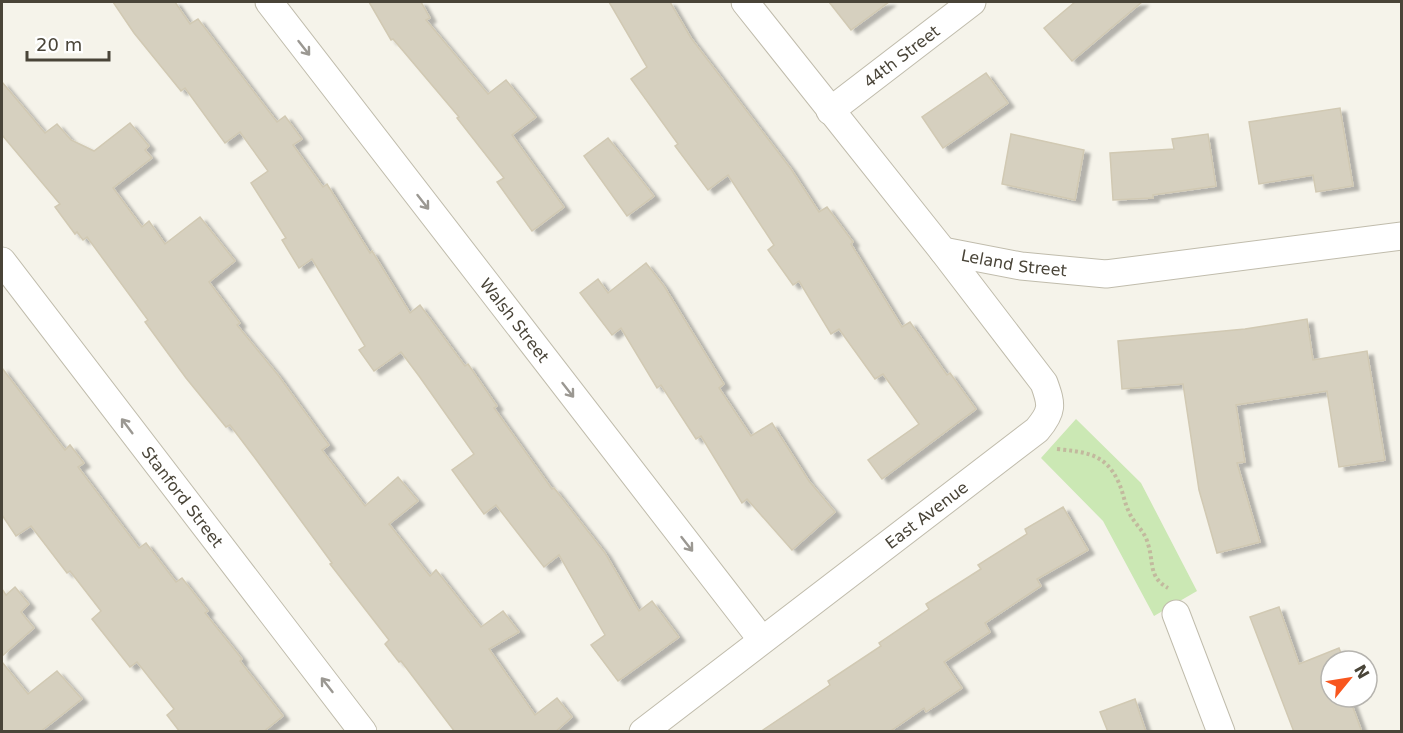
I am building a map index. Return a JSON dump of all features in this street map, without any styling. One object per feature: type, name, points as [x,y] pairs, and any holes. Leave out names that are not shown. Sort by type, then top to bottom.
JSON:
[{"type":"street","name":"Walsh Street","points":[[268,2],[762,640]]},
{"type":"street","name":"Leland Street","points":[[745,2],[943,251],[1021,266],[1106,274],[1401,236]]},
{"type":"street","name":"44th Street","points":[[830,111],[972,2]]},
{"type":"street","name":"East Avenue","points":[[643,732],[1037,430],[1049,416],[1050,400],[1044,383],[943,251]]},
{"type":"street","name":"Stanford Street","points":[[2,261],[363,732]]},
{"type":"street","points":[[1176,614],[1221,732]]},
{"type":"path","points":[[1047,448],[1087,452],[1107,463],[1118,481],[1129,512],[1149,544],[1152,570],[1160,584],[1173,591],[1179,601],[1176,614]]},
{"type":"green space","points":[[1076,419],[1141,483],[1197,591],[1154,616],[1103,521],[1041,458]]},
{"type":"building","points":[[113,2],[175,2],[190,24],[198,19],[277,122],[285,116],[302,139],[293,145],[323,187],[327,184],[410,313],[420,305],[465,366],[468,364],[497,406],[494,408],[552,489],[554,488],[605,553],[639,611],[652,601],[679,637],[618,681],[591,645],[605,635],[559,555],[544,567],[496,505],[484,514],[452,470],[474,454],[419,376],[401,352],[374,371],[359,350],[365,346],[312,259],[299,268],[282,240],[286,238],[251,183],[268,171],[240,132],[225,143],[185,88],[181,91],[134,33]]},
{"type":"building","points":[[369,2],[421,2],[430,18],[426,20],[488,94],[506,80],[536,117],[512,135],[564,207],[532,231],[497,182],[504,178],[457,118],[459,117],[393,39],[391,40]]},
{"type":"building","points":[[609,2],[670,2],[691,38],[791,169],[819,212],[827,207],[853,242],[851,244],[902,327],[910,322],[947,375],[950,373],[976,409],[882,479],[868,460],[919,424],[883,374],[875,379],[839,329],[831,334],[799,281],[793,285],[768,250],[774,245],[728,175],[708,190],[675,146],[678,144],[631,79],[647,67]]},
{"type":"building","points":[[829,2],[889,2],[851,30]]},
{"type":"building","points":[[1075,2],[1142,2],[1072,61],[1044,28]]},
{"type":"building","points":[[986,73],[1008,103],[943,148],[922,117]]},
{"type":"building","points":[[2,82],[45,133],[57,124],[71,140],[94,151],[130,123],[149,146],[145,150],[152,158],[113,188],[142,227],[149,221],[165,244],[200,217],[235,261],[209,282],[240,323],[237,325],[278,375],[329,445],[322,450],[365,506],[398,477],[418,501],[389,524],[430,576],[436,570],[481,627],[503,611],[519,632],[489,649],[535,715],[557,698],[572,717],[555,732],[455,732],[401,661],[399,662],[385,644],[389,640],[330,564],[332,563],[230,425],[226,427],[186,378],[145,322],[148,320],[87,237],[83,240],[77,232],[75,234],[55,207],[60,204],[2,135]]},
{"type":"building","points":[[1340,108],[1353,186],[1316,192],[1313,175],[1259,184],[1249,122]]},
{"type":"building","points":[[1011,134],[1084,150],[1075,200],[1002,184]]},
{"type":"building","points":[[1208,134],[1216,186],[1153,195],[1153,198],[1113,200],[1110,153],[1174,149],[1172,139]]},
{"type":"building","points":[[608,138],[654,196],[627,216],[584,156]]},
{"type":"building","points":[[646,263],[664,286],[724,384],[719,388],[751,436],[772,423],[809,481],[835,512],[792,550],[747,499],[742,503],[701,436],[696,439],[661,385],[657,388],[621,328],[612,335],[580,293],[598,279],[608,293]]},
{"type":"building","points":[[1307,319],[1313,360],[1367,351],[1385,460],[1339,467],[1327,391],[1236,405],[1245,462],[1237,463],[1260,542],[1217,553],[1199,490],[1183,384],[1122,389],[1118,341],[1245,329]]},
{"type":"building","points":[[2,368],[65,450],[70,445],[84,463],[78,467],[139,548],[146,543],[176,582],[182,578],[208,611],[205,613],[283,716],[263,732],[180,732],[167,715],[174,709],[137,662],[130,667],[92,619],[101,611],[70,571],[67,573],[31,526],[16,536],[2,515]]},
{"type":"building","points":[[1063,507],[1088,550],[1037,579],[1041,586],[985,623],[990,632],[944,662],[962,688],[926,712],[924,708],[889,732],[760,732],[830,685],[828,681],[881,646],[879,643],[929,609],[926,604],[981,569],[978,565],[1027,534],[1025,529]]},
{"type":"building","points":[[15,587],[29,604],[21,612],[34,628],[2,656],[2,589],[6,595]]},
{"type":"building","points":[[1279,607],[1299,664],[1319,656],[1319,709],[1353,709],[1362,732],[1294,732],[1250,617]]},
{"type":"building","points":[[2,662],[28,694],[57,671],[82,699],[40,732],[2,732]]},
{"type":"building","points":[[1135,699],[1146,732],[1108,732],[1100,712]]}]
